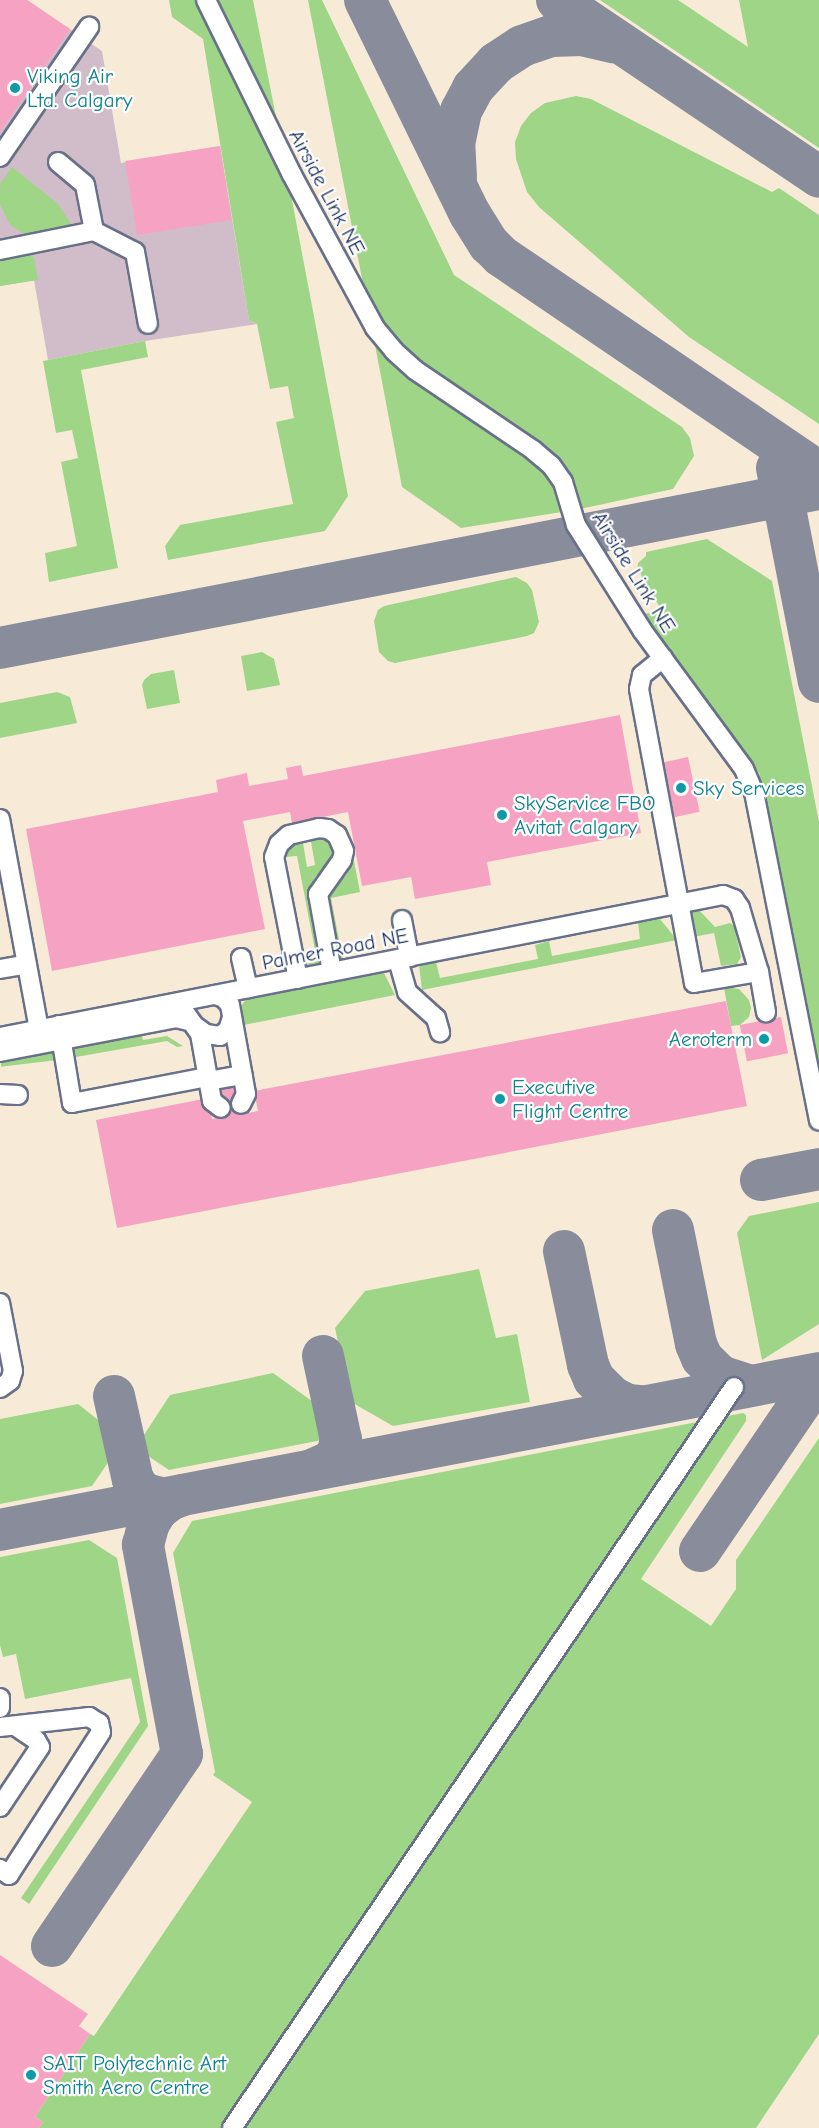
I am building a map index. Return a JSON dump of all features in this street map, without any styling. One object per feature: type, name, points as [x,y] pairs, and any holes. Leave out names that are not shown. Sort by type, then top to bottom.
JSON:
[{"type":"street","name":"Airside Link NE","points":[[206,0],[291,173],[375,328],[393,351],[415,370],[533,450],[551,465],[563,482],[576,525],[663,658],[735,754],[754,792],[819,1121]]},
{"type":"street","points":[[0,157],[89,27]]},
{"type":"street","points":[[58,162],[85,185],[94,231]]},
{"type":"street","points":[[0,250],[94,231],[135,252],[148,324]]},
{"type":"street","points":[[663,658],[642,675],[639,689],[694,983],[759,972],[766,1012]]},
{"type":"street","points":[[0,819],[39,1030]]},
{"type":"street","points":[[298,979],[274,857],[279,844],[289,835],[318,828],[328,829],[337,835],[344,851],[339,866],[318,894],[332,972]]},
{"type":"street","name":"Palmer Road NE","points":[[0,1037],[39,1030],[61,1033],[165,1005],[723,895],[734,899],[740,909],[759,972]]},
{"type":"street","points":[[402,920],[407,992],[436,1018],[440,1032]]},
{"type":"street","points":[[241,958],[248,988]]},
{"type":"street","points":[[0,969],[27,964]]},
{"type":"street","points":[[215,995],[228,1001],[246,1097],[241,1104]]},
{"type":"street","points":[[165,1005],[182,1011],[206,1034],[220,1036],[228,1030],[232,1018]]},
{"type":"street","points":[[0,1052],[61,1033],[176,1018],[194,1024],[200,1034],[213,1104],[221,1108]]},
{"type":"street","points":[[61,1033],[72,1102],[242,1075]]},
{"type":"street","points":[[0,1303],[13,1371],[10,1381],[0,1388]]},
{"type":"street","points":[[232,2128],[734,1387]]},
{"type":"street","points":[[0,1698],[0,1708]]},
{"type":"street","points":[[0,1869],[9,1875],[101,1732],[99,1723],[89,1717],[8,1726]]},
{"type":"street","points":[[0,1807],[40,1747],[36,1740],[8,1726]]},
{"type":"shaded area","points":[[0,0],[27,0],[102,51],[121,163],[220,146],[249,320],[257,324],[145,341],[48,360],[34,280],[0,286]]},
{"type":"green space","points":[[169,0],[196,0],[291,195],[348,496],[325,531],[168,560],[165,546],[180,525],[293,504],[276,422],[294,418],[288,386],[270,389],[257,324],[249,320],[203,39],[172,17]]},
{"type":"green space","points":[[217,0],[253,0],[277,122]]},
{"type":"green space","points":[[308,0],[322,0],[454,275],[682,427],[690,438],[694,456],[673,489],[580,509],[571,479],[553,454],[415,358],[387,329],[365,294]]},
{"type":"green space","points":[[600,0],[678,0],[748,47],[739,0],[819,0],[819,148]]},
{"type":"green space","points":[[576,96],[591,99],[772,192],[779,188],[819,215],[819,424],[689,337],[539,207],[527,192],[516,159],[515,142],[521,126],[531,113],[545,103]]},
{"type":"green space","points":[[12,167],[58,204],[73,227],[33,234],[23,233],[10,225],[0,204],[0,184]]},
{"type":"green space","points":[[30,254],[34,258],[38,280],[0,286],[0,260]]},
{"type":"green space","points":[[145,341],[148,357],[81,370],[118,568],[49,582],[45,553],[77,546],[61,462],[78,458],[72,430],[56,433],[43,361]]},
{"type":"green space","points":[[375,345],[402,371],[435,396],[534,462],[552,484],[562,512],[461,528],[402,487]]},
{"type":"green space","points":[[707,539],[772,581],[819,822],[819,1065],[759,773],[644,614],[662,610],[642,580],[641,573],[637,574],[638,563],[646,556],[646,552]]},
{"type":"green space","points":[[516,577],[527,583],[532,590],[539,622],[534,633],[395,663],[388,661],[379,652],[374,621],[378,610],[384,606]]},
{"type":"green space","points":[[262,652],[274,659],[280,685],[247,691],[241,656]]},
{"type":"green space","points":[[174,670],[180,703],[147,709],[142,685],[144,680],[151,674]]},
{"type":"green space","points":[[57,692],[70,697],[77,723],[0,738],[0,703]]},
{"type":"green space","points":[[310,836],[323,837],[333,850],[330,862],[315,877],[308,892],[320,961],[318,965],[306,967],[306,964],[317,961],[297,856],[284,857],[292,843],[302,837],[307,867],[315,865]]},
{"type":"green space","points":[[353,856],[360,892],[331,898],[343,960],[340,961],[327,897],[347,874]]},
{"type":"green space","points":[[690,910],[699,910],[715,927],[730,923],[734,926],[741,957],[737,964],[721,966],[714,933],[693,937]]},
{"type":"green space","points":[[660,919],[677,940],[422,990],[419,965],[436,962],[440,978],[538,959],[535,945],[549,941],[552,956],[640,939],[638,923]]},
{"type":"green space","points":[[384,973],[395,995],[244,1025],[240,1008],[246,999]]},
{"type":"green space","points":[[724,988],[739,989],[749,1000],[751,1008],[749,1017],[740,1025],[731,1026]]},
{"type":"green space","points":[[141,1031],[143,1040],[167,1036],[183,1046],[177,1047],[167,1041],[76,1057],[73,1044]]},
{"type":"green space","points":[[55,1044],[57,1060],[1,1067],[0,1051]]},
{"type":"green space","points":[[819,1202],[819,1324],[762,1360],[737,1233],[749,1216]]},
{"type":"green space","points":[[479,1269],[496,1338],[517,1334],[530,1402],[393,1426],[351,1402],[335,1328],[365,1291]]},
{"type":"green space","points":[[273,1373],[316,1404],[322,1440],[169,1470],[145,1454],[142,1438],[170,1395]]},
{"type":"green space","points":[[78,1404],[102,1423],[109,1461],[92,1486],[0,1504],[0,1419]]},
{"type":"green space","points":[[743,1413],[746,1415],[746,1421],[641,1579],[711,1626],[736,1589],[736,1560],[819,1438],[819,2034],[756,2128],[39,2128],[43,2122],[35,2117],[90,2034],[94,2036],[252,1802],[213,1775],[215,1772],[173,1553],[192,1521]]},
{"type":"green space","points":[[89,1540],[117,1558],[148,1726],[29,1904],[21,1898],[140,1722],[131,1678],[25,1699],[16,1654],[3,1657],[0,1645],[0,1557]]},
{"type":"building","name":"Viking Air Ltd. Calgary","points":[[0,0],[27,0],[70,29],[0,132]]},
{"type":"building","points":[[220,146],[232,220],[137,235],[125,161]]},
{"type":"building","points":[[620,715],[641,833],[487,862],[491,885],[415,899],[411,877],[362,886],[348,812],[292,823],[290,812],[243,821],[265,929],[52,971],[26,829],[218,792],[216,780],[247,773],[249,786],[288,779],[286,768],[301,765],[303,776]]},
{"type":"building","name":"Sky Services","points":[[688,757],[700,812],[674,817],[663,762]]},
{"type":"building","name":"Executive Flight Centre","points":[[726,1001],[747,1106],[117,1228],[96,1120],[208,1098],[212,1119],[223,1117],[219,1089],[237,1086],[242,1114],[258,1111],[254,1091]]},
{"type":"building","name":"Aeroterm","points":[[781,1017],[788,1053],[747,1061],[740,1025]]},
{"type":"building","name":"SAIT Polytechnic Art Smith Aero Centre","points":[[0,1955],[88,2014],[79,2026],[90,2034],[35,2117],[43,2122],[39,2128],[0,2128]]},
{"type":"taxiway","points":[[365,0],[470,214],[489,244],[501,256],[819,472]]},
{"type":"taxiway","points":[[557,0],[819,177]]},
{"type":"taxiway","points":[[456,177],[454,144],[461,111],[473,88],[496,63],[522,46],[551,36],[582,35],[613,42]]},
{"type":"taxiway","points":[[777,468],[819,682]]},
{"type":"taxiway","points":[[0,648],[819,489]]},
{"type":"taxiway","points":[[761,1180],[819,1169]]},
{"type":"taxiway","points":[[673,1230],[696,1344],[702,1358],[720,1376],[748,1385]]},
{"type":"taxiway","points":[[564,1251],[588,1365],[594,1379],[612,1397],[628,1405],[639,1406]]},
{"type":"taxiway","points":[[312,1470],[332,1461],[337,1455],[341,1440],[323,1356]]},
{"type":"taxiway","points":[[0,1530],[819,1373]]},
{"type":"taxiway","points":[[700,1551],[819,1376]]},
{"type":"taxiway","points":[[114,1396],[133,1480],[142,1493],[164,1499]]},
{"type":"taxiway","points":[[52,1946],[182,1754],[143,1545],[149,1523],[157,1510],[170,1500],[183,1495]]},
{"type":"place","name":"Viking Air Ltd. Calgary","points":[[15,88]]},
{"type":"place","name":"Sky Services","points":[[681,788]]},
{"type":"place","name":"SkyService FBO Avitat Calgary","points":[[502,815]]},
{"type":"place","name":"Aeroterm","points":[[764,1039]]},
{"type":"place","name":"Executive Flight Centre","points":[[500,1099]]},
{"type":"place","name":"SAIT Polytechnic Art Smith Aero Centre","points":[[31,2075]]}]
